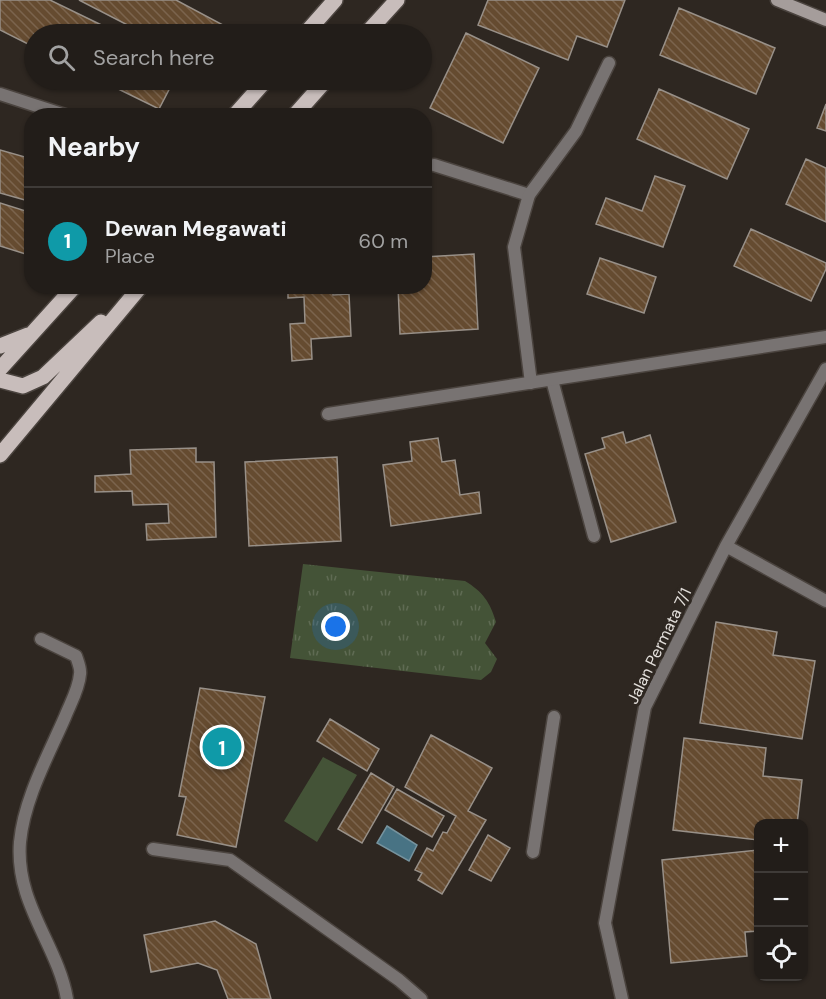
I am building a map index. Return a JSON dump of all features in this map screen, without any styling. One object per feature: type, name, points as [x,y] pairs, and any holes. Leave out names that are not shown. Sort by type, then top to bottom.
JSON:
[{"type":"main road","points":[[314,24],[335,0]]},
{"type":"main road","points":[[375,24],[397,0]]},
{"type":"main road","points":[[777,0],[826,20]]},
{"type":"main road","points":[[241,108],[257,90]]},
{"type":"main road","points":[[301,108],[317,90]]},
{"type":"main road","points":[[0,369],[68,294]]},
{"type":"main road","points":[[0,380],[23,387],[43,377],[132,294]]},
{"type":"main road","points":[[0,455],[134,294]]},
{"type":"main road","points":[[0,346],[30,334]]},
{"type":"street","points":[[531,383],[514,247],[529,195],[576,131],[609,63]]},
{"type":"street","points":[[0,94],[43,108]]},
{"type":"street","points":[[434,165],[529,195]]},
{"type":"street","points":[[328,414],[826,337]]},
{"type":"street","name":"Jalan Permata 7/1","points":[[622,999],[605,922],[645,707],[726,546],[826,369]]},
{"type":"street","points":[[552,380],[594,536]]},
{"type":"street","points":[[726,546],[826,601]]},
{"type":"street","points":[[41,639],[76,656],[80,673],[74,695],[31,799],[20,843],[23,882],[34,918],[64,982],[67,999]]},
{"type":"street","points":[[533,852],[554,717]]},
{"type":"street","points":[[153,849],[230,860],[399,980],[421,999]]},
{"type":"green space","points":[[303,564],[465,581],[485,598],[496,622],[485,643],[497,659],[491,672],[481,680],[290,658]]},
{"type":"green space","points":[[323,757],[357,775],[317,842],[284,821]]},
{"type":"water","points":[[387,826],[417,845],[409,861],[377,843]]},
{"type":"building","points":[[0,0],[50,0],[99,24],[24,24],[24,42],[0,30]]},
{"type":"building","points":[[79,0],[176,0],[221,24],[126,24]]},
{"type":"building","points":[[488,0],[625,0],[607,47],[577,36],[568,60],[478,25]]},
{"type":"building","points":[[679,8],[775,48],[756,94],[660,55]]},
{"type":"building","points":[[466,33],[539,68],[503,143],[430,108]]},
{"type":"building","points":[[659,89],[749,129],[727,179],[637,139]]},
{"type":"building","points":[[120,90],[169,90],[160,108]]},
{"type":"building","points":[[826,104],[826,131],[817,128]]},
{"type":"building","points":[[0,150],[24,157],[24,200],[0,193]]},
{"type":"building","points":[[806,159],[826,168],[826,222],[786,204]]},
{"type":"building","points":[[655,176],[685,186],[663,247],[596,224],[606,198],[642,211]]},
{"type":"building","points":[[0,203],[24,210],[24,254],[0,246]]},
{"type":"building","points":[[751,229],[826,263],[826,269],[811,301],[734,266]]},
{"type":"building","points":[[474,254],[478,329],[400,334],[398,294],[432,294],[432,257]]},
{"type":"building","points":[[600,258],[656,277],[644,313],[587,294]]},
{"type":"building","points":[[288,294],[349,294],[351,336],[311,339],[312,359],[292,361],[290,324],[305,323],[304,297],[288,298]]},
{"type":"building","points":[[623,432],[626,443],[650,435],[676,522],[611,542],[585,454],[605,448],[602,438]]},
{"type":"building","points":[[438,438],[442,462],[455,460],[460,495],[479,492],[481,513],[391,526],[383,465],[412,461],[410,442]]},
{"type":"building","points":[[196,448],[196,462],[214,462],[216,537],[147,540],[146,524],[169,523],[168,504],[133,505],[132,491],[95,492],[95,476],[131,474],[130,450]]},
{"type":"building","points":[[337,457],[341,541],[249,546],[245,462]]},
{"type":"building","points":[[716,622],[777,632],[773,655],[815,661],[802,739],[700,723]]},
{"type":"building","points":[[200,688],[265,697],[236,847],[177,835],[186,797],[179,796]]},
{"type":"building","points":[[330,719],[379,749],[367,771],[317,741]]},
{"type":"building","points":[[431,735],[492,768],[468,811],[486,820],[442,894],[418,880],[422,873],[415,870],[427,848],[433,851],[443,832],[447,833],[456,816],[405,787]]},
{"type":"building","points":[[684,738],[766,748],[763,776],[802,780],[798,819],[754,819],[754,840],[673,830]]},
{"type":"building","points":[[371,773],[394,787],[362,843],[338,829]]},
{"type":"building","points":[[397,789],[444,816],[432,837],[385,810]]},
{"type":"building","points":[[488,835],[510,848],[491,881],[469,870]]},
{"type":"building","points":[[754,850],[754,931],[745,932],[747,956],[671,963],[662,860]]},
{"type":"building","points":[[215,921],[256,944],[271,999],[228,999],[217,970],[198,963],[151,972],[144,935]]},
{"type":"place","name":"Dewan Megawati","points":[[222,747]]}]
